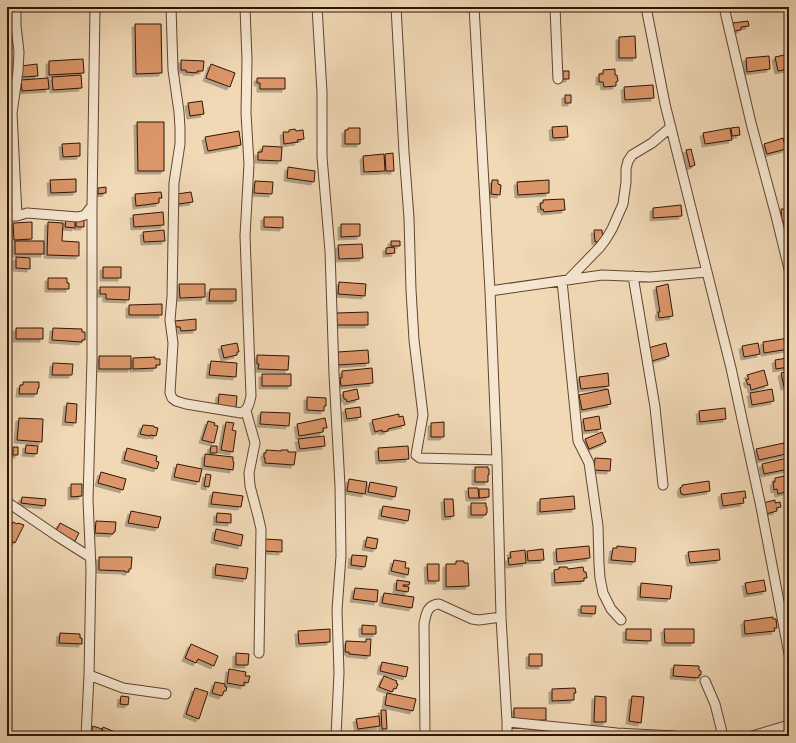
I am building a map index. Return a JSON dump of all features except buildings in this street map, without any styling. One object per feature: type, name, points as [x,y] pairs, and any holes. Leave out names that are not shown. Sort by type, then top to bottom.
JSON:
[{"type":"street","points":[[16,7],[18,72],[12,113],[18,216]]},
{"type":"street","points":[[86,736],[91,576],[88,500],[92,359],[92,206],[95,7]]},
{"type":"street","points":[[171,7],[173,70],[179,112],[180,144],[174,183],[172,297],[170,320],[173,343],[170,394],[176,401],[186,404],[241,413],[246,411]]},
{"type":"street","points":[[245,7],[248,164],[245,236],[250,396],[249,405],[246,411],[255,443],[249,473],[250,486],[260,529],[259,653]]},
{"type":"street","points":[[317,7],[322,92],[322,157],[330,251],[334,374],[340,486],[341,556],[337,610],[339,673],[336,736]]},
{"type":"street","points":[[396,7],[409,218],[411,290],[419,384],[423,408],[416,455],[420,458],[497,460]]},
{"type":"street","points":[[474,7],[490,291],[497,460],[501,617],[507,736]]},
{"type":"street","points":[[555,7],[558,79]]},
{"type":"street","points":[[646,7],[665,104],[731,368],[758,492],[789,654]]},
{"type":"street","points":[[724,7],[751,123],[789,269]]},
{"type":"street","points":[[565,280],[600,247],[612,229],[623,204],[626,169],[628,161],[632,155],[652,143],[671,126]]},
{"type":"street","points":[[7,220],[7,216],[18,216],[28,213],[78,217],[85,215],[92,206]]},
{"type":"street","points":[[490,291],[602,275],[650,277],[707,272]]},
{"type":"street","points":[[633,276],[655,407],[663,485]]},
{"type":"street","points":[[565,280],[578,440],[589,462],[598,526],[600,578],[603,594],[611,609],[621,620]]},
{"type":"street","points":[[7,502],[90,557]]},
{"type":"street","points":[[425,736],[424,624],[425,616],[429,608],[434,604],[439,604],[472,619],[479,620],[501,617]]},
{"type":"street","points":[[89,676],[123,688],[166,694]]},
{"type":"street","points":[[705,680],[715,704],[723,736]]},
{"type":"street","points":[[507,722],[584,733],[674,736]]},
{"type":"street","points":[[752,736],[789,724]]}]
